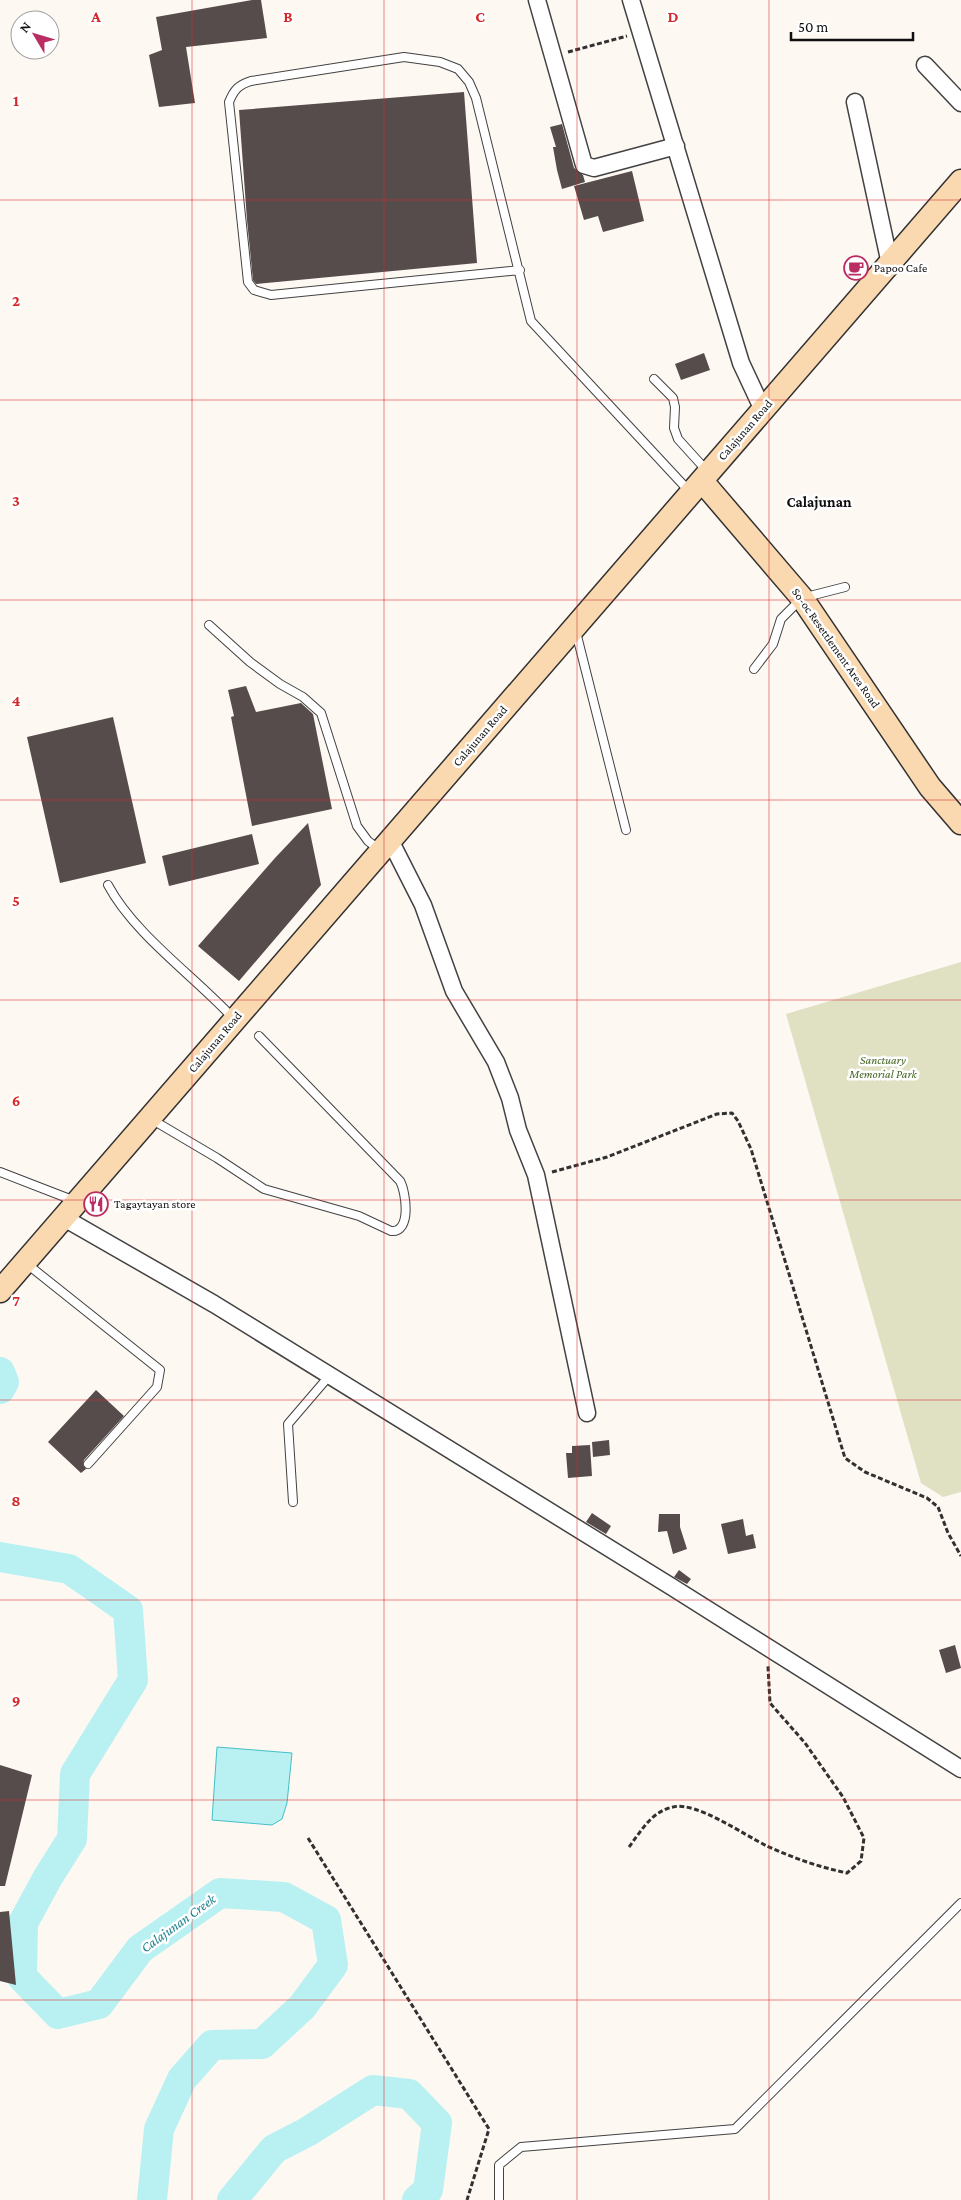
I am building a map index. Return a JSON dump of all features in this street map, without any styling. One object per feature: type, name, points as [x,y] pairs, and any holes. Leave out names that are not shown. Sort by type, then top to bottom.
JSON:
[{"type":"main road","name":"Calajunan Road","points":[[0,1292],[234,1019],[961,181]]},
{"type":"main road","name":"So-oc Resettlement Area Road","points":[[700,482],[802,598],[930,786],[961,823]]},
{"type":"street","points":[[537,0],[584,165],[594,168],[676,146]]},
{"type":"street","points":[[631,0],[741,363],[763,410]]},
{"type":"street","points":[[925,65],[961,103]]},
{"type":"street","points":[[855,102],[890,264]]},
{"type":"street","points":[[386,845],[423,905],[454,991],[496,1062],[510,1098],[518,1130],[536,1175],[587,1413]]},
{"type":"street","points":[[71,1210],[214,1304],[961,1769]]},
{"type":"lane","points":[[520,270],[270,295],[254,290],[248,282],[229,102],[233,93],[242,84],[251,81],[404,57],[440,62],[458,69],[469,82],[476,98],[520,270],[530,315],[537,329],[700,482]]},
{"type":"lane","points":[[654,379],[672,398],[675,407],[674,428],[678,440],[700,482]]},
{"type":"lane","points":[[754,669],[774,644],[781,619],[802,598],[845,587]]},
{"type":"lane","points":[[209,625],[250,662],[280,684],[303,697],[321,712],[357,826],[368,841],[386,845]]},
{"type":"lane","points":[[575,628],[626,830]]},
{"type":"lane","points":[[108,885],[121,906],[147,934],[212,995],[234,1019]]},
{"type":"lane","points":[[150,1118],[264,1189],[352,1214],[391,1231],[396,1231],[400,1228],[404,1222],[406,1207],[404,1188],[400,1181],[259,1036]]},
{"type":"lane","points":[[0,1172],[71,1210]]},
{"type":"lane","points":[[25,1262],[160,1370],[157,1387],[88,1464]]},
{"type":"lane","points":[[293,1502],[288,1424],[330,1375]]},
{"type":"lane","points":[[499,2200],[499,2165],[521,2147],[735,2130],[961,1903]]},
{"type":"path","points":[[553,56],[640,32]]},
{"type":"path","points":[[536,1175],[607,1157],[717,1114],[732,1113],[738,1120],[751,1149],[845,1458],[865,1472],[927,1498],[938,1507],[948,1533],[961,1556]]},
{"type":"path","points":[[629,1847],[647,1822],[659,1812],[674,1806],[691,1807],[766,1846],[816,1866],[847,1874],[861,1861],[864,1838],[843,1797],[805,1743],[770,1703],[766,1646]]},
{"type":"path","points":[[308,1838],[489,2128],[467,2200]]},
{"type":"green space","name":"Sanctuary Memorial Park","points":[[961,962],[961,1492],[943,1497],[921,1483],[786,1014]]},
{"type":"water","points":[[217,1747],[292,1753],[287,1803],[282,1819],[272,1825],[212,1820]]},
{"type":"building","points":[[261,0],[267,38],[186,47],[195,103],[159,107],[149,55],[162,50],[156,17]]},
{"type":"building","points":[[464,92],[477,263],[256,284],[253,280],[247,220],[239,110]]},
{"type":"building","points":[[562,124],[574,168],[583,175],[585,182],[562,189],[553,147],[556,147],[550,127]]},
{"type":"building","points":[[632,171],[644,221],[603,232],[598,216],[584,220],[574,186]]},
{"type":"building","points":[[704,353],[710,370],[681,380],[675,364]]},
{"type":"building","points":[[246,686],[256,712],[301,703],[313,714],[332,809],[252,826],[231,717],[234,716],[228,690]]},
{"type":"building","points":[[113,717],[146,863],[60,883],[27,737]]},
{"type":"building","points":[[308,823],[321,885],[239,981],[198,946]]},
{"type":"building","points":[[252,834],[259,864],[169,886],[162,856]]},
{"type":"building","points":[[96,1390],[124,1416],[84,1460],[83,1465],[86,1469],[81,1473],[48,1442]]},
{"type":"building","points":[[609,1440],[610,1455],[593,1457],[592,1442]]},
{"type":"building","points":[[590,1445],[592,1476],[568,1478],[566,1453],[572,1453],[572,1446]]},
{"type":"building","points":[[592,1513],[611,1526],[606,1534],[586,1522]]},
{"type":"building","points":[[659,1514],[680,1514],[680,1527],[687,1549],[673,1554],[667,1531],[658,1532]]},
{"type":"building","points":[[743,1519],[746,1536],[753,1534],[756,1548],[728,1554],[721,1524]]},
{"type":"building","points":[[679,1570],[691,1579],[687,1584],[674,1577]]},
{"type":"building","points":[[955,1645],[961,1668],[946,1673],[939,1650]]},
{"type":"building","points":[[0,1765],[32,1775],[5,1886],[0,1886]]},
{"type":"building","points":[[9,1911],[16,1985],[0,1981],[0,1912]]},
{"type":"waterway","name":"Calajunan Creek","points":[[0,1372],[4,1382],[0,1389]]},
{"type":"waterway","name":"Calajunan Creek","points":[[0,1557],[69,1569],[128,1610],[133,1680],[75,1774],[72,1839],[48,1877],[23,1923],[22,1977],[58,2014],[99,2004],[140,1949],[220,1893],[284,1897],[326,1920],[333,1965],[302,2007],[262,2044],[212,2045],[182,2079],[159,2129],[152,2200]]},
{"type":"waterway","name":"Calajunan Creek","points":[[232,2200],[274,2149],[307,2132],[373,2090],[409,2094],[437,2123],[428,2190],[417,2200]]},
{"type":"place","name":"Papoo Cafe","points":[[856,268]]},
{"type":"place","name":"Tagaytayan store","points":[[96,1204]]},
{"type":"district","name":"Calajunan","points":[[819,502]]}]
